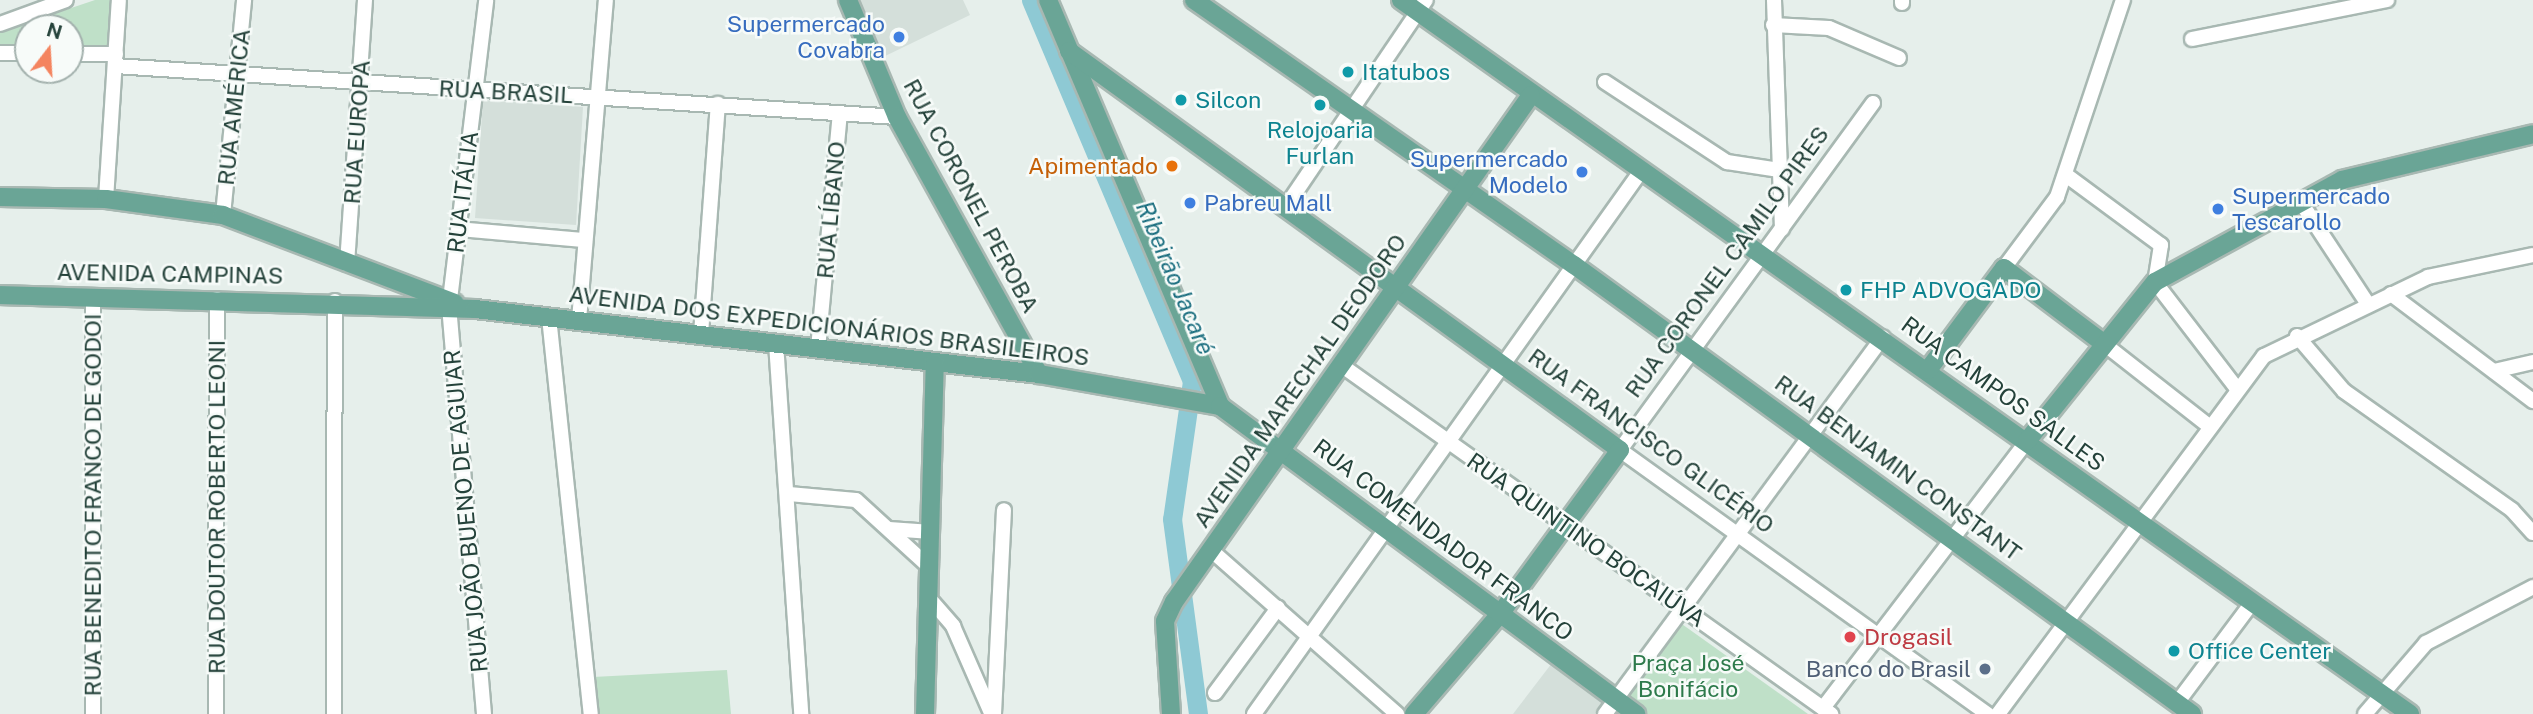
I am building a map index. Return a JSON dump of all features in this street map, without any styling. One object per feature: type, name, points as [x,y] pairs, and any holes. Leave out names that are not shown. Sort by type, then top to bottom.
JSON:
[{"type":"main road","name":"RUA CORONEL PEROBA","points":[[848,0],[897,117],[1040,374]]},
{"type":"main road","points":[[1048,0],[1220,406]]},
{"type":"main road","name":"RUA BENJAMIN CONSTANT","points":[[1194,0],[1352,108],[1693,350],[2066,619],[2184,709]]},
{"type":"main road","name":"RUA CAMPOS SALLES","points":[[1401,0],[1422,6],[1531,94],[1882,337],[2251,604],[2410,714]]},
{"type":"main road","name":"RUA FRANCISCO GLICÉRIO","points":[[1069,51],[1117,82],[1285,208],[1620,450]]},
{"type":"main road","points":[[1095,109],[1103,91],[1117,82]]},
{"type":"main road","name":"AVENIDA MARECHAL DEODORO","points":[[1171,714],[1166,621],[1174,602],[1531,94]]},
{"type":"main road","points":[[2027,441],[2103,343],[2155,282],[2343,180],[2533,134]]},
{"type":"main road","points":[[0,197],[106,199],[223,215],[450,305]]},
{"type":"main road","points":[[1928,370],[2004,268],[2103,343]]},
{"type":"main road","points":[[386,305],[398,284]]},
{"type":"main road","name":"AVENIDA CAMPINAS","points":[[337,301],[398,284]]},
{"type":"main road","name":"AVENIDA CAMPINAS","points":[[0,295],[450,305]]},
{"type":"main road","name":"AVENIDA DOS EXPEDICIONÁRIOS BRASILEIROS","points":[[450,305],[1040,374],[1220,406]]},
{"type":"main road","points":[[925,714],[929,598],[926,564],[935,363]]},
{"type":"main road","name":"RUA COMENDADOR FRANCO","points":[[1220,406],[1636,714]]},
{"type":"main road","name":"RUA CORONEL CAMILO PIRES","points":[[1414,714],[1500,614],[1620,450]]},
{"type":"street","points":[[0,24],[66,0]]},
{"type":"street","points":[[106,199],[119,0]]},
{"type":"street","name":"RUA AMÉRICA","points":[[223,215],[239,75],[244,0]]},
{"type":"street","name":"RUA EUROPA","points":[[347,264],[365,0]]},
{"type":"street","name":"RUA ITÁLIA","points":[[450,305],[486,0]]},
{"type":"street","points":[[579,320],[606,0]]},
{"type":"street","points":[[1774,0],[1782,229]]},
{"type":"street","points":[[2004,268],[2066,175],[2123,0]]},
{"type":"street","points":[[2192,39],[2387,0]]},
{"type":"street","points":[[1285,208],[1422,6]]},
{"type":"street","points":[[1773,24],[1829,28],[1899,58]]},
{"type":"street","name":"RUA BRASIL","points":[[84,56],[239,75],[897,117]]},
{"type":"street","points":[[1605,82],[1727,162],[1779,170]]},
{"type":"street","name":"RUA CORONEL CAMILO PIRES","points":[[1620,450],[1873,103]]},
{"type":"street","points":[[701,334],[718,104]]},
{"type":"street","name":"RUA LÍBANO","points":[[818,349],[840,113]]},
{"type":"street","points":[[1254,714],[1641,171]]},
{"type":"street","points":[[2066,175],[2161,245],[2155,282],[2237,389]]},
{"type":"street","points":[[2300,201],[2368,304]]},
{"type":"street","points":[[458,229],[585,240]]},
{"type":"street","points":[[1998,714],[2209,426],[2264,356],[2297,336],[2428,277],[2533,255]]},
{"type":"street","points":[[2391,294],[2533,401]]},
{"type":"street","name":"RUA BENEDITO FRANCO DE GODOI","points":[[93,297],[93,714]]},
{"type":"street","name":"RUA DOUTOR ROBERTO LEONI","points":[[216,714],[217,299]]},
{"type":"street","points":[[334,714],[337,301]]},
{"type":"street","name":"RUA JOÃO BUENO DE AGUIAR","points":[[450,305],[484,714]]},
{"type":"street","points":[[549,317],[591,714]]},
{"type":"street","points":[[2297,336],[2344,391],[2512,510],[2533,533]]},
{"type":"street","points":[[1605,714],[1882,337]]},
{"type":"street","points":[[776,343],[789,494],[801,714]]},
{"type":"street","points":[[2103,343],[2209,426]]},
{"type":"street","points":[[2494,371],[2533,362]]},
{"type":"street","name":"RUA QUINTINO BOCAIÚVA","points":[[1341,365],[1827,711]]},
{"type":"street","points":[[1827,711],[1876,634],[2027,441]]},
{"type":"street","name":"RUA FRANCISCO GLICÉRIO","points":[[1620,450],[1988,714]]},
{"type":"street","points":[[789,494],[856,500],[889,529],[908,553],[926,564]]},
{"type":"street","points":[[993,714],[1004,510]]},
{"type":"street","points":[[889,529],[928,532]]},
{"type":"street","points":[[1212,551],[1310,634],[1398,714]]},
{"type":"street","points":[[2365,714],[2426,643],[2533,587]]},
{"type":"street","points":[[929,598],[953,626],[993,714]]},
{"type":"street","points":[[2184,709],[2251,604]]},
{"type":"street","points":[[1214,693],[1278,608]]},
{"type":"shaded area","name":"Supermercado Covabra","points":[[857,0],[963,0],[970,15],[881,58]]},
{"type":"shaded area","points":[[483,100],[583,107],[576,225],[475,218]]},
{"type":"shaded area","points":[[1552,663],[1604,702],[1595,714],[1513,714]]},
{"type":"green space","points":[[95,0],[112,0],[110,46],[84,47],[84,14],[53,14]]},
{"type":"green space","points":[[14,27],[14,50],[0,50],[0,32]]},
{"type":"green space","name":"Praça José Bonifácio","points":[[1679,622],[1808,714],[1646,714],[1624,698]]},
{"type":"green space","points":[[727,670],[731,714],[596,714],[593,677]]},
{"type":"waterway","name":"Ribeirão Jacaré","points":[[1031,0],[1192,381],[1172,519],[1198,714]]},
{"type":"place","name":"Supermercado Covabra","points":[[899,37]]},
{"type":"place","name":"Itatubos","points":[[1348,72]]},
{"type":"place","name":"Silcon","points":[[1181,100]]},
{"type":"place","name":"Relojoaria Furlan","points":[[1320,105]]},
{"type":"place","name":"Apimentado","points":[[1172,166]]},
{"type":"place","name":"Supermercado Modelo","points":[[1582,172]]},
{"type":"place","name":"Pabreu Mall","points":[[1190,203]]},
{"type":"place","name":"Supermercado Tescarollo","points":[[2218,209]]},
{"type":"place","name":"FHP ADVOGADO","points":[[1846,290]]},
{"type":"place","name":"Drogasil","points":[[1850,637]]},
{"type":"place","name":"Office Center","points":[[2174,651]]},
{"type":"place","name":"Banco do Brasil","points":[[1985,669]]}]
